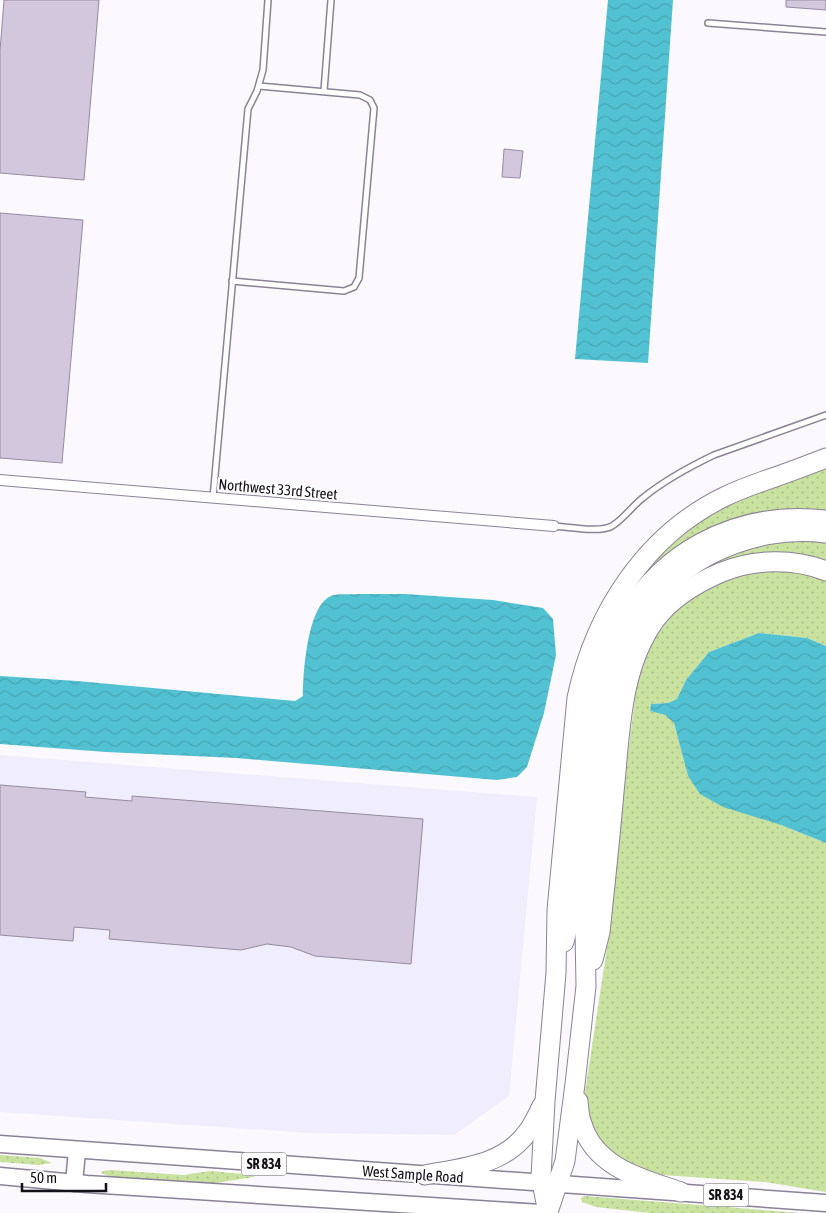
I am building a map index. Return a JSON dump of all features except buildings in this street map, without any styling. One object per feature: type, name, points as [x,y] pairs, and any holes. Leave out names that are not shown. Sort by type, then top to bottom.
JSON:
[{"type":"highway","points":[[548,1213],[550,1183],[545,1101],[556,973],[557,910],[577,698],[590,653],[612,604],[632,572],[652,549],[693,514],[726,495],[826,458]]},
{"type":"highway","points":[[556,973],[572,910],[591,712],[599,674],[617,629],[647,585],[689,549],[711,538],[758,522],[808,518],[826,520]]},
{"type":"highway","points":[[550,1183],[565,1161],[586,986],[585,931],[606,729],[616,674],[630,635],[641,616],[670,582],[686,569],[721,548],[770,534],[795,531],[826,533]]},
{"type":"highway","points":[[586,986],[600,932],[620,736],[627,688],[641,645],[654,621],[668,604],[685,591],[726,571],[747,564],[795,563],[826,571]]},
{"type":"highway","points":[[575,1084],[582,1124],[595,1148],[606,1160],[626,1172],[681,1192]]},
{"type":"highway","points":[[425,1175],[479,1165],[502,1156],[529,1131],[545,1101]]},
{"type":"main road","name":"West Sample Road","points":[[0,1144],[826,1203]]},
{"type":"main road","points":[[74,1183],[76,1150]]},
{"type":"main road","name":"West Sample Road","points":[[0,1176],[74,1183],[541,1213]]},
{"type":"street","name":"Northwest 33rd Street","points":[[0,480],[554,526]]},
{"type":"lane","points":[[213,499],[248,109],[259,86],[263,70],[268,0]]},
{"type":"lane","points":[[327,92],[331,0]]},
{"type":"lane","points":[[708,23],[826,32]]},
{"type":"lane","points":[[232,281],[344,291],[354,288],[359,278],[374,108],[370,100],[360,95],[259,86]]},
{"type":"lane","points":[[554,526],[603,529],[612,526],[642,498],[663,483],[698,463],[714,455],[826,415]]},
{"type":"shaded area","points":[[0,755],[537,797],[509,1096],[454,1135],[308,1133],[0,1112]]},
{"type":"green space","points":[[826,465],[826,511],[772,511],[723,523],[678,547],[637,583],[644,566],[714,508]]},
{"type":"green space","points":[[786,540],[826,542],[826,565],[699,573],[698,570],[743,549]]},
{"type":"green space","points":[[772,568],[826,577],[826,646],[807,638],[759,633],[709,652],[686,680],[677,699],[668,703],[651,704],[650,711],[665,715],[674,723],[688,776],[781,825],[826,843],[826,1192],[765,1182],[647,1174],[599,1146],[583,1105],[608,941],[626,768],[637,684],[649,650],[678,607],[718,580]]},
{"type":"green space","points":[[0,1155],[40,1158],[52,1163],[39,1165],[0,1162]]},
{"type":"green space","points":[[111,1170],[183,1175],[210,1171],[254,1175],[254,1177],[203,1185],[114,1178],[101,1173]]},
{"type":"green space","points":[[584,1196],[801,1213],[650,1213],[596,1207],[582,1202],[581,1198]]},
{"type":"water","points":[[608,0],[673,0],[648,363],[575,359]]},
{"type":"water","points":[[405,594],[493,600],[543,608],[553,619],[556,655],[544,713],[527,767],[517,777],[497,780],[236,758],[106,752],[0,744],[0,676],[77,681],[295,701],[303,696],[308,642],[316,613],[323,602],[331,596]]},
{"type":"water","points":[[759,633],[807,638],[826,646],[826,843],[781,825],[723,807],[700,794],[688,776],[674,723],[665,715],[650,711],[651,704],[668,703],[677,699],[686,680],[709,652]]}]
